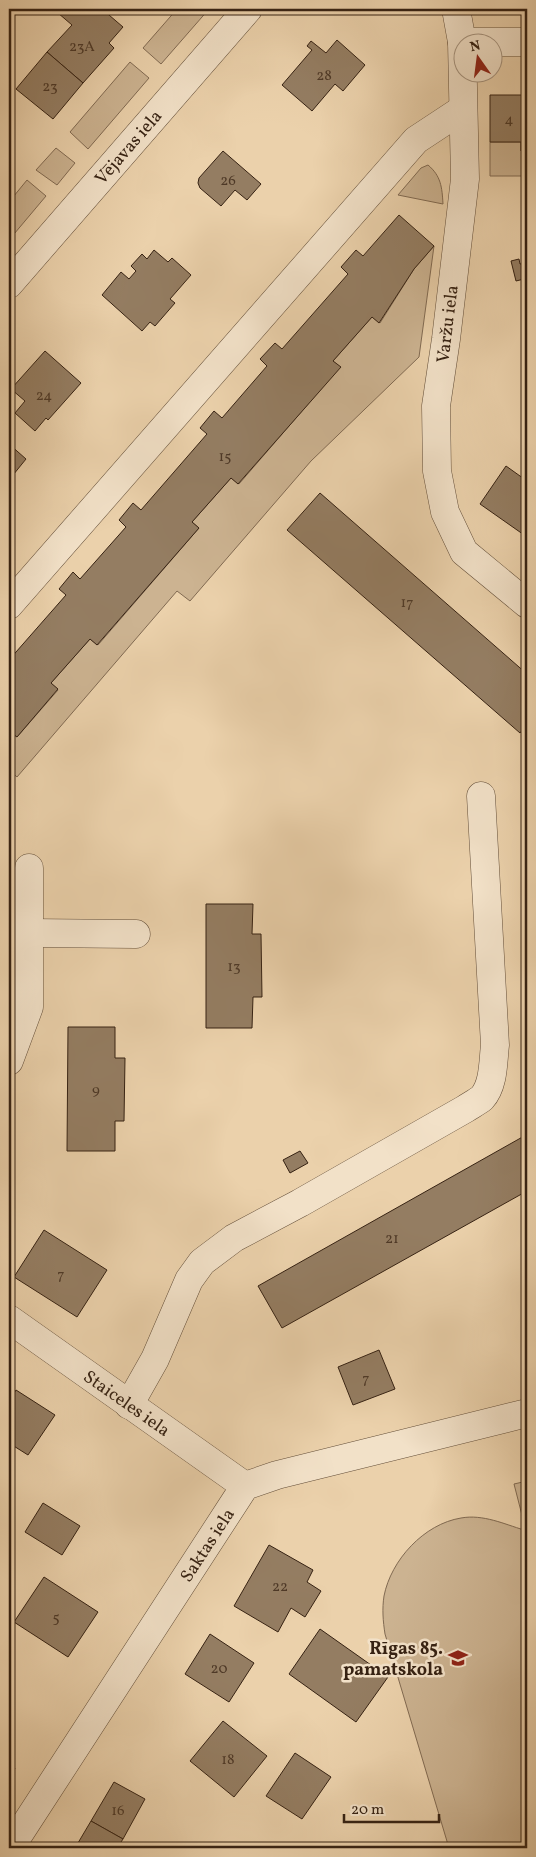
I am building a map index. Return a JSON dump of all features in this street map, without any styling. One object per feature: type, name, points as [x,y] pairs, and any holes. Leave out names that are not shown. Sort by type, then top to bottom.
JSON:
[{"type":"street","name":"Vējavas iela","points":[[9,284],[248,9]]},
{"type":"street","name":"Varžu iela","points":[[456,9],[460,32]]},
{"type":"street","points":[[504,42],[527,42]]},
{"type":"street","name":"Varžu iela","points":[[463,82],[465,179],[436,406],[437,471],[445,512],[464,552],[527,604]]},
{"type":"street","points":[[9,605],[416,140],[463,109]]},
{"type":"street","points":[[129,1405],[155,1360],[189,1280],[202,1262],[234,1238],[300,1203],[465,1109],[482,1098],[486,1092],[491,1080],[495,1045],[481,796]]},
{"type":"street","points":[[9,1061],[29,1007],[29,868]]},
{"type":"street","points":[[29,932],[136,934]]},
{"type":"street","name":"Staiceles iela","points":[[9,1319],[245,1486]]},
{"type":"street","points":[[245,1486],[277,1475],[527,1413]]},
{"type":"street","name":"Saktas iela","points":[[10,1848],[245,1486]]},
{"type":"shaded area","points":[[177,9],[209,9],[161,64],[143,48]]},
{"type":"shaded area","points":[[130,62],[149,78],[88,149],[70,132]]},
{"type":"shaded area","points":[[490,142],[521,142],[521,151],[527,151],[527,176],[490,176]]},
{"type":"shaded area","points":[[56,148],[75,163],[57,185],[36,170]]},
{"type":"shaded area","points":[[428,165],[436,173],[440,182],[443,204],[398,195],[421,168]]},
{"type":"shaded area","points":[[27,180],[46,196],[9,240],[9,202]]},
{"type":"shaded area","points":[[434,246],[419,357],[311,461],[190,601],[177,591],[17,777],[9,770],[9,731],[17,737],[58,690],[51,683],[90,639],[98,645],[199,528],[192,522],[231,478],[239,484],[340,367],[333,361],[372,317],[380,323],[414,269]]},
{"type":"shaded area","name":"Rīgas 85. pamatskola","points":[[527,1481],[527,1848],[449,1848],[385,1634],[384,1596],[394,1569],[402,1557],[422,1536],[434,1528],[461,1518],[477,1517],[524,1530],[514,1484]]},
{"type":"building","points":[[62,9],[102,9],[123,27],[109,43],[114,48],[83,83],[47,52],[72,25],[58,13]]},
{"type":"building","points":[[337,40],[365,65],[343,91],[335,84],[312,111],[282,85],[312,50],[307,46],[311,41],[326,53]]},
{"type":"building","points":[[47,52],[83,83],[53,119],[16,89]]},
{"type":"building","points":[[490,95],[527,95],[527,151],[521,151],[521,142],[490,142]]},
{"type":"building","points":[[223,151],[261,184],[247,200],[235,190],[221,206],[200,188],[198,183],[199,178]]},
{"type":"building","points":[[399,215],[434,246],[414,269],[379,323],[372,317],[333,361],[341,367],[238,484],[231,478],[192,522],[199,528],[97,645],[90,639],[51,683],[58,689],[17,737],[9,731],[9,660],[66,595],[59,589],[73,572],[80,579],[126,527],[119,520],[133,503],[141,510],[207,434],[200,428],[214,411],[222,418],[267,366],[260,359],[275,343],[282,349],[348,274],[341,267],[356,250],[363,256]]},
{"type":"building","points":[[527,243],[527,263],[522,244]]},
{"type":"building","points":[[154,250],[168,262],[172,258],[191,275],[170,299],[175,303],[155,326],[150,322],[142,331],[102,295],[121,272],[129,279],[136,271],[131,266],[142,254],[147,259]]},
{"type":"building","points":[[519,259],[520,264],[527,263],[526,286],[524,279],[516,281],[511,261]]},
{"type":"building","points":[[45,351],[81,383],[48,420],[46,418],[35,431],[15,413],[25,401],[11,389]]},
{"type":"building","points":[[9,444],[26,459],[9,480]]},
{"type":"building","points":[[506,466],[527,481],[527,537],[480,504]]},
{"type":"building","points":[[320,493],[527,674],[527,724],[520,733],[287,530]]},
{"type":"building","points":[[206,904],[253,904],[252,934],[261,934],[262,997],[253,997],[252,1028],[206,1028]]},
{"type":"building","points":[[68,1027],[115,1027],[115,1058],[125,1058],[124,1121],[115,1121],[115,1151],[67,1151]]},
{"type":"building","points":[[526,1135],[527,1191],[282,1328],[258,1286]]},
{"type":"building","points":[[300,1151],[308,1163],[290,1173],[283,1160]]},
{"type":"building","points":[[44,1230],[107,1270],[77,1317],[14,1277]]},
{"type":"building","points":[[379,1350],[395,1389],[353,1405],[338,1367]]},
{"type":"building","points":[[16,1390],[55,1415],[28,1455],[9,1443],[9,1402]]},
{"type":"building","points":[[43,1503],[80,1526],[62,1555],[25,1532]]},
{"type":"building","points":[[269,1545],[313,1570],[307,1582],[321,1591],[305,1617],[291,1608],[278,1632],[234,1606]]},
{"type":"building","points":[[44,1577],[98,1612],[68,1657],[14,1622]]},
{"type":"building","points":[[320,1629],[388,1677],[356,1722],[289,1674]]},
{"type":"building","points":[[210,1634],[254,1663],[229,1702],[185,1674]]},
{"type":"building","points":[[223,1721],[267,1756],[234,1797],[190,1761]]},
{"type":"building","points":[[295,1753],[331,1777],[302,1819],[266,1796]]},
{"type":"building","points":[[9,1764],[15,1768],[9,1779]]},
{"type":"building","points":[[114,1782],[145,1799],[123,1839],[91,1821]]},
{"type":"building","points":[[91,1821],[123,1839],[117,1848],[75,1848]]},
{"type":"place","name":"Rīgas 85. pamatskola","points":[[458,1658]]}]
